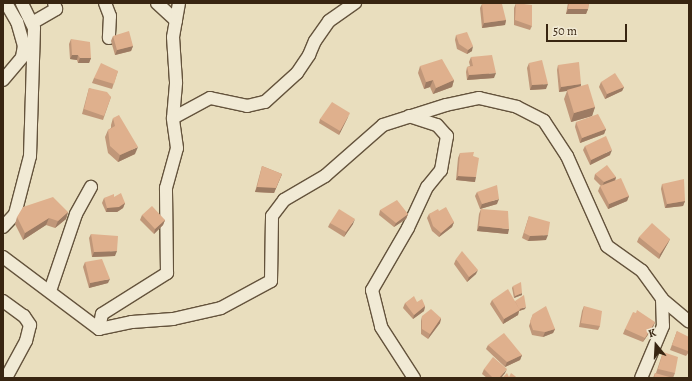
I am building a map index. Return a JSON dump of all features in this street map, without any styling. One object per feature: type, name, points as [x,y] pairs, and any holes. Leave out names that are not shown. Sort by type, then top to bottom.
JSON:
[{"type":"street","points":[[3,80],[22,57],[24,46],[16,22],[6,3]]},
{"type":"street","points":[[3,227],[30,156],[34,51],[32,24],[22,3]]},
{"type":"street","points":[[32,24],[56,9],[54,3]]},
{"type":"street","points":[[105,3],[110,16],[109,38]]},
{"type":"street","points":[[157,3],[176,21]]},
{"type":"street","points":[[99,330],[102,314],[166,274],[166,188],[177,148],[173,118],[176,82],[173,37],[179,3]]},
{"type":"street","points":[[173,118],[210,98],[247,106],[265,102],[297,74],[309,55],[314,41],[330,21],[355,3]]},
{"type":"street","points":[[3,257],[50,291],[73,312],[99,330],[132,322],[174,319],[221,308],[271,281],[272,216],[284,200],[325,176],[383,125],[410,116],[479,98],[517,107],[544,121],[567,156],[607,246],[642,271],[662,299],[689,322]]},
{"type":"street","points":[[410,116],[437,126],[447,136],[441,170],[427,187],[408,228],[372,290],[381,327],[414,378]]},
{"type":"street","points":[[50,291],[76,214],[91,187]]},
{"type":"street","points":[[641,378],[663,326],[662,299]]},
{"type":"street","points":[[3,301],[24,316],[30,325],[26,341],[6,378]]},
{"type":"building","points":[[516,3],[532,5],[532,26],[515,20]]},
{"type":"building","points":[[569,3],[589,3],[588,9],[568,9]]},
{"type":"building","points":[[482,4],[502,4],[506,20],[484,23]]},
{"type":"building","points":[[129,31],[133,46],[117,50],[113,36]]},
{"type":"building","points":[[467,32],[473,46],[468,50],[459,44],[456,35]]},
{"type":"building","points":[[71,39],[90,42],[91,58],[80,58],[78,55],[72,55]]},
{"type":"building","points":[[492,55],[496,73],[469,75],[467,67],[473,66],[471,57]]},
{"type":"building","points":[[442,59],[454,80],[436,88],[433,80],[426,82],[420,66]]},
{"type":"building","points":[[542,60],[548,84],[532,85],[529,63]]},
{"type":"building","points":[[579,62],[581,84],[561,87],[558,65]]},
{"type":"building","points":[[101,63],[118,71],[114,84],[94,78]]},
{"type":"building","points":[[615,73],[624,87],[607,94],[601,82]]},
{"type":"building","points":[[588,84],[595,107],[574,113],[567,90]]},
{"type":"building","points":[[89,88],[107,92],[111,97],[104,116],[84,109]]},
{"type":"building","points":[[332,102],[350,113],[340,131],[320,119]]},
{"type":"building","points":[[598,114],[606,129],[582,138],[576,122]]},
{"type":"building","points":[[119,115],[138,147],[120,155],[110,146],[108,130],[115,126],[113,118]]},
{"type":"building","points":[[606,136],[612,150],[591,160],[585,146]]},
{"type":"building","points":[[474,152],[473,156],[479,158],[476,177],[458,176],[460,153]]},
{"type":"building","points":[[607,165],[616,177],[604,182],[595,174]]},
{"type":"building","points":[[262,166],[282,174],[276,188],[257,187]]},
{"type":"building","points":[[621,178],[629,196],[609,204],[600,186]]},
{"type":"building","points":[[684,179],[685,201],[667,204],[662,184]]},
{"type":"building","points":[[497,185],[499,199],[482,204],[477,192]]},
{"type":"building","points":[[121,193],[125,203],[119,207],[107,208],[104,198],[114,194],[114,197]]},
{"type":"building","points":[[53,197],[68,212],[58,221],[49,218],[25,233],[17,217],[23,207]]},
{"type":"building","points":[[397,200],[408,214],[396,223],[380,210]]},
{"type":"building","points":[[152,206],[165,220],[155,229],[142,215]]},
{"type":"building","points":[[446,207],[454,222],[441,233],[433,226],[429,214]]},
{"type":"building","points":[[339,209],[355,219],[346,232],[330,223]]},
{"type":"building","points":[[481,209],[508,211],[509,229],[479,226]]},
{"type":"building","points":[[529,216],[550,222],[548,235],[530,236],[524,233]]},
{"type":"building","points":[[652,223],[670,239],[660,254],[639,237]]},
{"type":"building","points":[[91,234],[118,236],[117,251],[94,252]]},
{"type":"building","points":[[462,251],[478,270],[469,277],[456,259]]},
{"type":"building","points":[[102,259],[110,279],[90,283],[85,262]]},
{"type":"building","points":[[521,282],[522,293],[515,296],[513,286]]},
{"type":"building","points":[[508,289],[520,310],[504,319],[492,300]]},
{"type":"building","points":[[524,295],[526,307],[519,309],[515,301]]},
{"type":"building","points":[[414,296],[417,302],[422,299],[425,306],[414,315],[405,303]]},
{"type":"building","points":[[546,306],[555,329],[545,332],[533,330],[530,321],[533,314]]},
{"type":"building","points":[[584,306],[602,311],[600,326],[581,323]]},
{"type":"building","points":[[431,309],[441,318],[430,334],[422,329],[422,316]]},
{"type":"building","points":[[637,310],[655,322],[645,338],[625,329],[633,312],[636,313]]},
{"type":"building","points":[[677,331],[689,337],[688,351],[672,345]]},
{"type":"building","points":[[504,333],[522,355],[507,362],[488,345]]},
{"type":"building","points":[[663,352],[678,357],[675,373],[658,369]]},
{"type":"building","points":[[493,357],[507,369],[499,378],[493,378],[484,369]]},
{"type":"building","points":[[507,373],[509,377],[511,373],[517,378],[502,378]]},
{"type":"building","points":[[655,373],[673,378],[654,378]]}]
